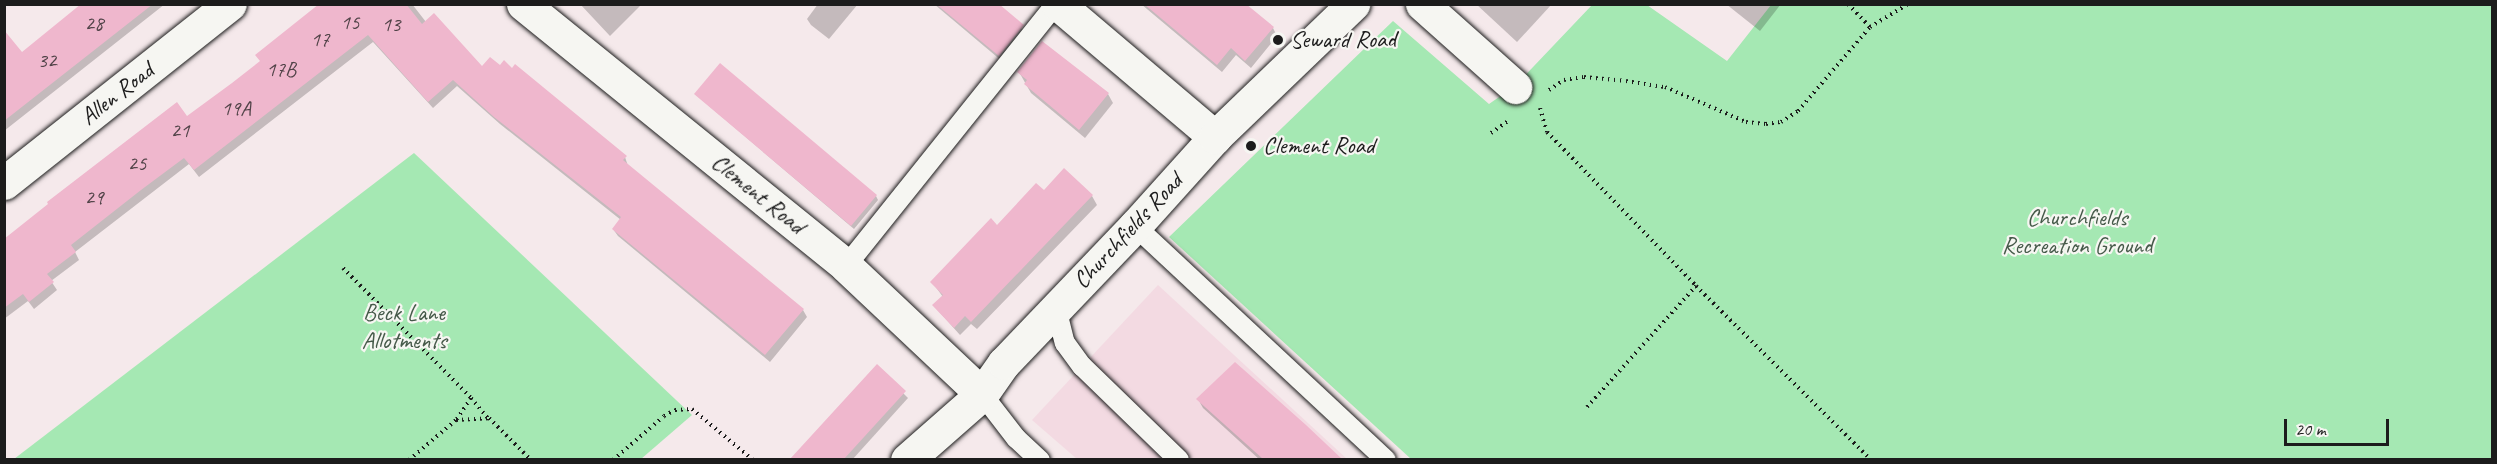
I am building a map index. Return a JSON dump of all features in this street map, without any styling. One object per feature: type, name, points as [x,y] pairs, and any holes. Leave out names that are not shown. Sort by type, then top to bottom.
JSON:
[{"type":"street","name":"Allen Road","points":[[4,183],[230,4]]},
{"type":"street","name":"Clement Road","points":[[523,4],[846,266],[982,394]]},
{"type":"street","points":[[1057,4],[1215,137]]},
{"type":"street","name":"Churchfields Road","points":[[907,459],[982,394],[1004,363],[1135,226],[1215,137],[1353,4]]},
{"type":"street","points":[[1422,4],[1526,93]]},
{"type":"lane","points":[[846,266],[1057,4]]},
{"type":"lane","points":[[1135,226],[1386,459]]},
{"type":"lane","points":[[1056,308],[1065,343],[1082,366],[1179,459]]},
{"type":"lane","points":[[982,394],[1016,438],[1040,459]]},
{"type":"path","points":[[1848,4],[1870,27]]},
{"type":"path","points":[[1871,459],[1696,286],[1547,132],[1526,93],[1584,76],[1665,87],[1746,122],[1766,124],[1781,122],[1798,111],[1870,27],[1908,4]]},
{"type":"path","points":[[343,268],[531,459]]},
{"type":"path","points":[[1587,407],[1696,286]]},
{"type":"path","points":[[409,459],[456,420],[471,398]]},
{"type":"path","points":[[613,459],[663,416],[675,410],[692,409],[753,459]]},
{"type":"path","points":[[456,420],[489,418]]},
{"type":"shaded area","points":[[1158,285],[1347,459],[1077,459],[1032,420]]},
{"type":"green space","name":"Churchfields Recreation Ground","points":[[1592,5],[1647,5],[1727,61],[1771,5],[2492,5],[2492,459],[1411,459],[1169,237],[1393,21],[1489,104],[1515,86]]},
{"type":"green space","name":"Beck Lane Allotments","points":[[414,153],[692,415],[641,459],[14,459]]},
{"type":"building","points":[[81,4],[153,4],[4,121],[4,30],[22,52]]},
{"type":"building","points":[[319,4],[406,4],[422,24],[434,13],[482,66],[490,57],[500,65],[504,60],[512,68],[515,64],[627,156],[623,160],[804,309],[765,355],[612,229],[621,217],[494,117],[453,80],[428,102],[368,35],[194,170],[184,158],[141,190],[71,245],[76,252],[47,274],[54,282],[29,302],[23,294],[4,308],[4,239],[48,204],[47,202],[177,102],[187,116],[232,83],[260,61],[255,55]]},
{"type":"building","points":[[936,4],[999,4],[1024,25],[999,56]]},
{"type":"building","points":[[1144,4],[1246,4],[1274,27],[1245,61],[1231,48],[1217,65]]},
{"type":"building","points":[[1042,41],[1109,93],[1079,130],[1024,84],[1027,80],[1017,72]]},
{"type":"building","points":[[720,63],[877,195],[851,226],[694,94]]},
{"type":"building","points":[[1064,168],[1093,195],[971,322],[965,316],[954,328],[932,305],[943,295],[930,282],[991,218],[997,225],[1036,183],[1044,190]]},
{"type":"building","points":[[1235,362],[1342,459],[1263,459],[1196,399]]},
{"type":"building","points":[[877,364],[906,391],[844,459],[790,459]]},
{"type":"place","name":"Seward Road","points":[[1278,40]]},
{"type":"place","name":"Clement Road","points":[[1251,146]]}]
